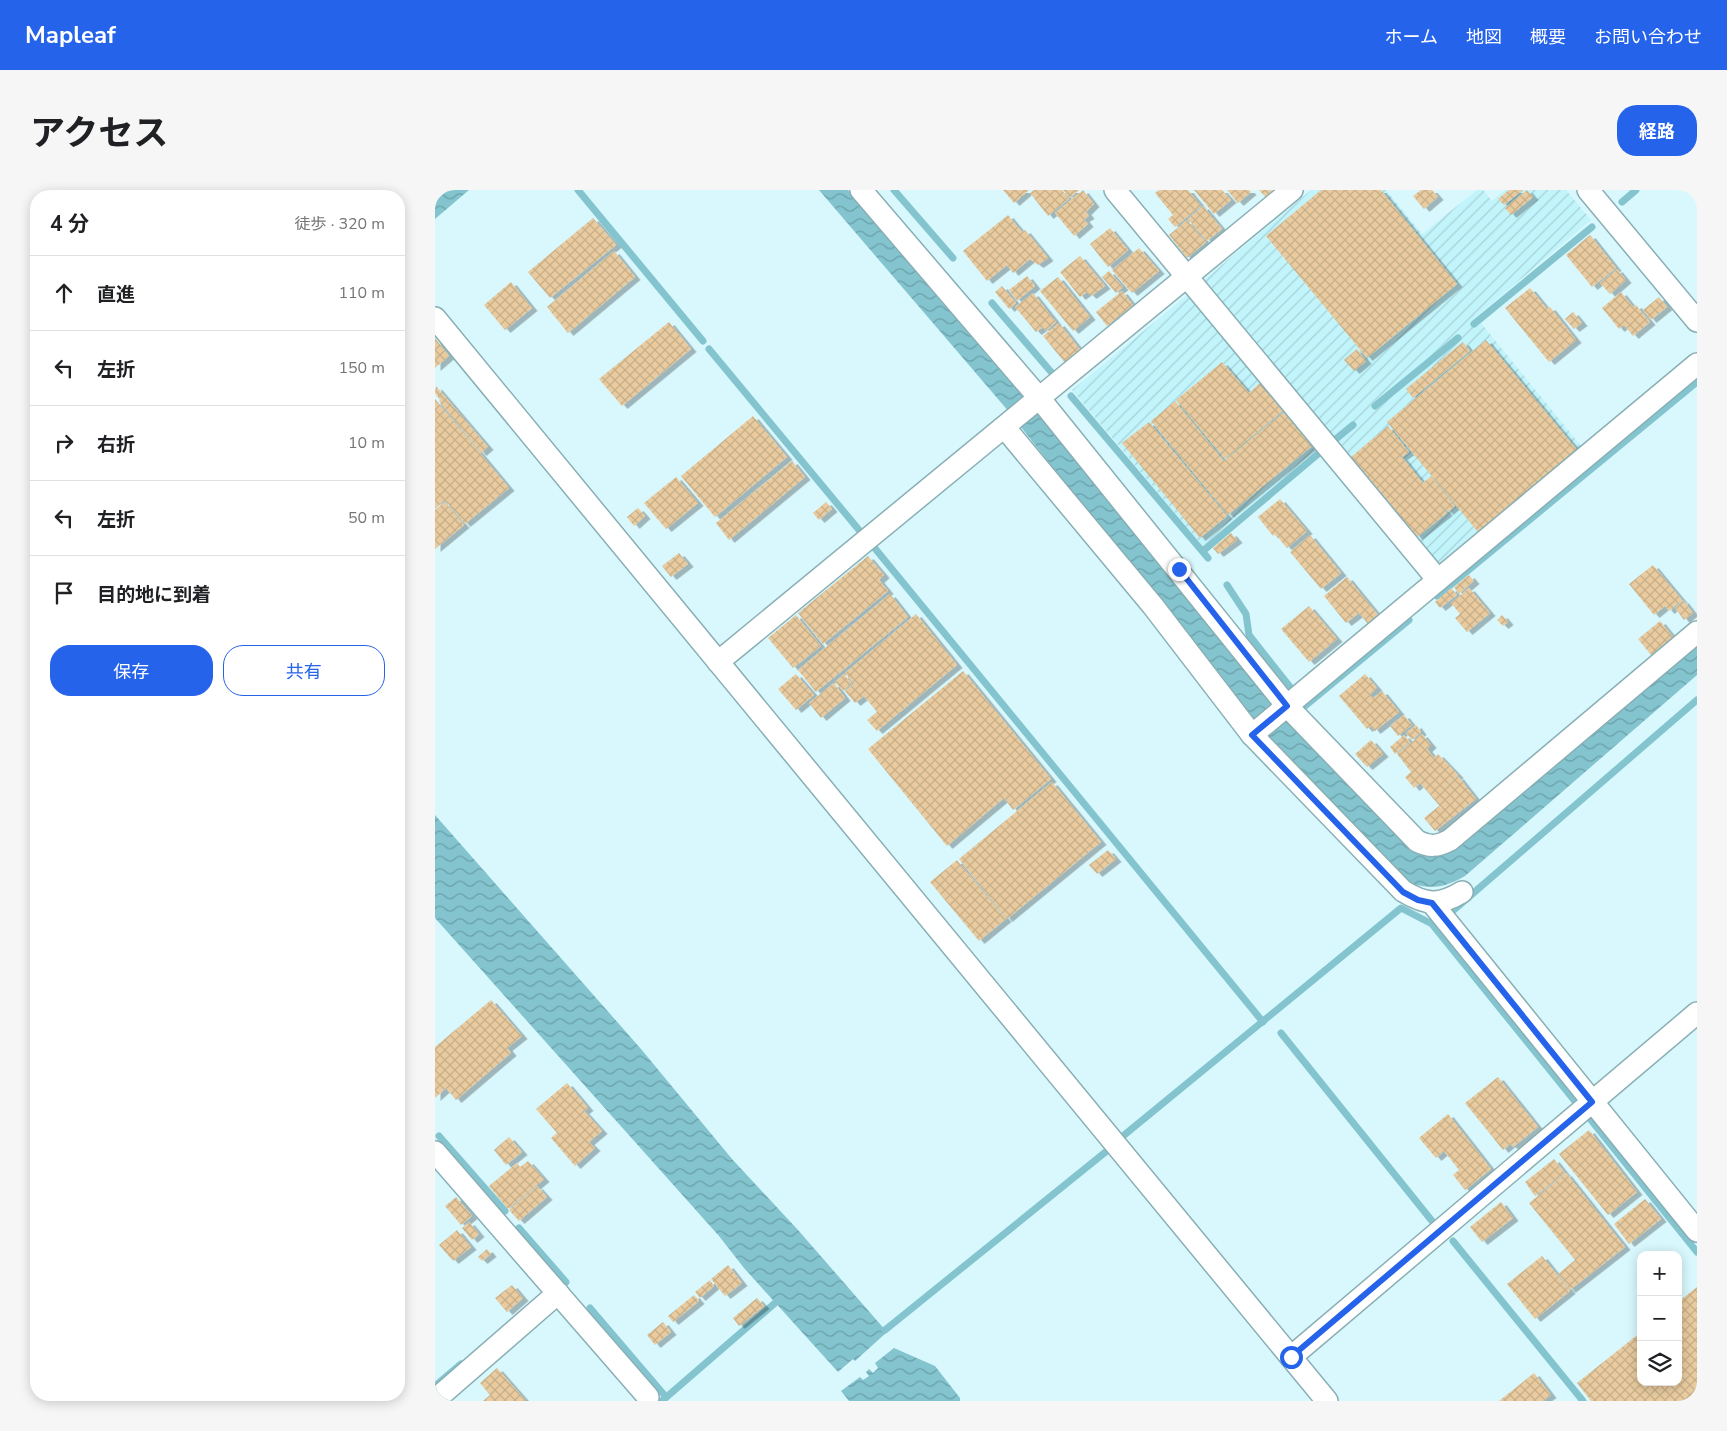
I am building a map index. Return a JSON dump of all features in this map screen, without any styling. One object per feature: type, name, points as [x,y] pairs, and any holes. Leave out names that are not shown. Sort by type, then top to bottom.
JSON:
[{"type":"street","points":[[861,190],[1038,401],[1285,708],[1417,841],[1427,846],[1440,846],[1450,840],[1697,632]]},
{"type":"street","points":[[1115,190],[1438,580]]},
{"type":"street","points":[[718,662],[1188,278],[1292,190]]},
{"type":"street","points":[[1588,190],[1697,321]]},
{"type":"street","points":[[435,318],[1327,1401]]},
{"type":"street","points":[[1255,733],[1697,364]]},
{"type":"street","points":[[1008,425],[1255,733],[1403,892],[1418,900],[1432,903],[1447,901],[1462,892]]},
{"type":"street","points":[[1432,903],[1697,1231]]},
{"type":"street","points":[[1291,1357],[1697,1013]]},
{"type":"street","points":[[435,1152],[648,1397]]},
{"type":"street","points":[[435,1400],[558,1293]]},
{"type":"shaded area","points":[[1311,190],[1386,190],[1422,234],[1477,190],[1483,190],[1492,201],[1505,190],[1566,190],[1591,220],[1476,317],[1586,452],[1443,570],[1205,290],[1205,279]]},
{"type":"shaded area","points":[[1192,291],[1321,447],[1203,546],[1072,390]]},
{"type":"water","points":[[448,190],[469,190],[435,219],[435,201]]},
{"type":"water","points":[[819,190],[848,190],[1050,425],[1299,733],[1418,854],[1432,857],[1444,855],[1467,841],[1697,646],[1697,675],[1465,876],[1437,887],[1407,883],[1268,741],[1010,413]]},
{"type":"water","points":[[435,815],[641,1049],[732,1159],[798,1230],[887,1332],[855,1361],[853,1359],[838,1372],[435,918]]},
{"type":"water","points":[[894,1348],[935,1366],[960,1398],[960,1401],[849,1401],[841,1391],[860,1377],[863,1380],[869,1376],[866,1372],[869,1369],[873,1373],[878,1368],[875,1363]]},
{"type":"building","points":[[1003,190],[1029,190],[1014,203]]},
{"type":"building","points":[[1034,190],[1062,190],[1069,199],[1048,216],[1030,193]]},
{"type":"building","points":[[1063,190],[1079,190],[1070,198]]},
{"type":"building","points":[[1083,190],[1094,204],[1086,212],[1089,216],[1084,219],[1088,224],[1074,236],[1055,213]]},
{"type":"building","points":[[1159,190],[1188,190],[1201,206],[1175,227],[1168,219],[1173,215],[1155,193]]},
{"type":"building","points":[[1194,190],[1222,190],[1231,200],[1214,214]]},
{"type":"building","points":[[1227,190],[1249,190],[1251,192],[1238,203]]},
{"type":"building","points":[[1259,190],[1271,190],[1273,192],[1266,198]]},
{"type":"building","points":[[1321,190],[1381,190],[1457,284],[1367,358],[1266,236]]},
{"type":"building","points":[[1421,190],[1432,190],[1438,197],[1424,209],[1413,196]]},
{"type":"building","points":[[1509,190],[1523,190],[1504,205],[1498,199]]},
{"type":"building","points":[[1527,190],[1533,197],[1511,215],[1505,208]]},
{"type":"building","points":[[1203,206],[1222,229],[1207,241],[1188,219]]},
{"type":"building","points":[[1008,215],[1022,232],[1025,230],[1048,258],[1038,265],[1030,259],[1013,273],[1007,265],[987,281],[963,251]]},
{"type":"building","points":[[593,218],[616,245],[550,298],[528,272]]},
{"type":"building","points":[[1187,220],[1206,242],[1187,258],[1169,235]]},
{"type":"building","points":[[1110,228],[1128,250],[1108,267],[1090,244]]},
{"type":"building","points":[[1590,235],[1616,268],[1592,287],[1566,255]]},
{"type":"building","points":[[1139,248],[1159,271],[1132,293],[1112,270]]},
{"type":"building","points":[[614,251],[635,277],[568,333],[547,307]]},
{"type":"building","points":[[1080,256],[1105,286],[1091,296],[1087,292],[1080,297],[1060,272]]},
{"type":"building","points":[[1617,269],[1626,280],[1610,294],[1600,283]]},
{"type":"building","points":[[1109,271],[1123,287],[1116,293],[1102,277]]},
{"type":"building","points":[[1027,276],[1035,286],[1017,301],[1009,290]]},
{"type":"building","points":[[1058,277],[1090,317],[1073,331],[1040,291]]},
{"type":"building","points":[[511,282],[532,308],[505,330],[484,305]]},
{"type":"building","points":[[1002,286],[1016,303],[1009,309],[995,292]]},
{"type":"building","points":[[1530,288],[1547,309],[1550,307],[1576,340],[1549,362],[1505,308]]},
{"type":"building","points":[[1122,291],[1133,305],[1107,326],[1096,312]]},
{"type":"building","points":[[1621,292],[1633,307],[1636,305],[1650,322],[1633,336],[1624,325],[1619,329],[1602,308]]},
{"type":"building","points":[[1033,293],[1056,322],[1046,331],[1043,327],[1036,332],[1015,307]]},
{"type":"building","points":[[1659,297],[1667,307],[1651,320],[1643,310]]},
{"type":"building","points":[[1573,312],[1582,323],[1574,329],[1565,319]]},
{"type":"building","points":[[669,322],[691,349],[622,406],[599,379]]},
{"type":"building","points":[[1059,323],[1081,351],[1066,364],[1043,336]]},
{"type":"building","points":[[435,338],[449,356],[435,368]]},
{"type":"building","points":[[1486,340],[1577,450],[1478,532],[1387,422]]},
{"type":"building","points":[[1463,342],[1470,351],[1413,398],[1406,389]]},
{"type":"building","points":[[1357,349],[1366,361],[1354,371],[1344,360]]},
{"type":"building","points":[[1222,362],[1249,393],[1261,382],[1284,410],[1225,459],[1176,400]]},
{"type":"building","points":[[436,386],[488,447],[481,453],[439,401],[435,393]]},
{"type":"building","points":[[435,399],[509,488],[465,524],[445,500],[435,509]]},
{"type":"building","points":[[1175,401],[1224,461],[1284,412],[1312,446],[1228,515],[1151,421]]},
{"type":"building","points":[[753,416],[787,457],[715,517],[681,476]]},
{"type":"building","points":[[1149,422],[1227,516],[1200,538],[1122,443]]},
{"type":"building","points":[[1388,426],[1409,452],[1402,457],[1423,483],[1431,476],[1455,506],[1448,512],[1442,505],[1447,513],[1417,537],[1351,457]]},
{"type":"building","points":[[792,461],[805,477],[729,540],[716,523]]},
{"type":"building","points":[[676,477],[698,503],[666,529],[644,503]]},
{"type":"building","points":[[1280,499],[1307,531],[1287,548],[1275,534],[1273,536],[1258,517]]},
{"type":"building","points":[[445,502],[464,525],[435,549],[435,510]]},
{"type":"building","points":[[826,502],[832,509],[819,520],[813,513]]},
{"type":"building","points":[[638,508],[645,516],[634,526],[627,517]]},
{"type":"building","points":[[1231,533],[1237,540],[1218,554],[1213,548]]},
{"type":"building","points":[[1310,535],[1341,573],[1321,589],[1290,552]]},
{"type":"building","points":[[679,553],[688,564],[671,577],[662,566]]},
{"type":"building","points":[[868,556],[884,575],[879,580],[888,591],[823,644],[798,613]]},
{"type":"building","points":[[1653,565],[1682,600],[1669,611],[1665,606],[1654,615],[1629,584]]},
{"type":"building","points":[[1469,575],[1474,581],[1459,594],[1454,587]]},
{"type":"building","points":[[1347,577],[1378,615],[1368,624],[1359,613],[1346,623],[1324,596]]},
{"type":"building","points":[[1451,588],[1457,595],[1440,608],[1435,602]]},
{"type":"building","points":[[1469,588],[1490,613],[1467,632],[1455,618],[1460,614],[1451,603]]},
{"type":"building","points":[[890,594],[908,617],[816,692],[798,670]]},
{"type":"building","points":[[1683,600],[1693,613],[1684,620],[1675,608]]},
{"type":"building","points":[[1309,606],[1337,639],[1309,662],[1281,629]]},
{"type":"building","points":[[916,614],[957,665],[877,731],[867,720],[877,712],[864,696],[855,703],[845,691],[854,684],[845,673]]},
{"type":"building","points":[[796,615],[821,646],[793,668],[768,638]]},
{"type":"building","points":[[1502,615],[1508,622],[1503,626],[1497,620]]},
{"type":"building","points":[[1660,621],[1673,637],[1651,655],[1638,639]]},
{"type":"building","points":[[963,671],[1051,779],[1013,810],[1004,798],[947,846],[868,749]]},
{"type":"building","points":[[796,674],[814,695],[796,710],[778,689]]},
{"type":"building","points":[[844,674],[852,684],[843,691],[835,682]]},
{"type":"building","points":[[1365,674],[1377,688],[1370,695],[1373,698],[1382,691],[1399,712],[1375,731],[1371,726],[1367,729],[1339,696]]},
{"type":"building","points":[[834,683],[845,698],[821,718],[809,703]]},
{"type":"building","points":[[1404,715],[1412,725],[1398,736],[1390,726]]},
{"type":"building","points":[[1416,725],[1421,732],[1412,740],[1406,733]]},
{"type":"building","points":[[1422,734],[1431,745],[1427,749],[1434,758],[1438,754],[1458,775],[1438,793],[1458,776],[1476,799],[1435,831],[1424,818],[1439,806],[1443,810],[1420,783],[1414,788],[1405,777],[1411,772],[1397,754]]},
{"type":"building","points":[[1404,735],[1410,742],[1395,754],[1390,747]]},
{"type":"building","points":[[1371,740],[1383,754],[1367,767],[1355,754]]},
{"type":"building","points":[[1052,782],[1101,842],[1007,919],[959,859]]},
{"type":"building","points":[[1108,850],[1116,859],[1097,874],[1089,865]]},
{"type":"building","points":[[957,860],[1006,919],[979,941],[930,882]]},
{"type":"building","points":[[491,1000],[522,1036],[507,1048],[511,1053],[456,1100],[446,1088],[435,1098],[435,1047]]},
{"type":"building","points":[[1498,1077],[1538,1127],[1513,1147],[1510,1144],[1503,1150],[1465,1103]]},
{"type":"building","points":[[567,1083],[588,1108],[584,1111],[602,1131],[589,1142],[595,1148],[575,1166],[551,1138],[557,1133],[536,1109]]},
{"type":"building","points":[[1448,1114],[1491,1169],[1465,1190],[1453,1175],[1459,1170],[1444,1151],[1436,1158],[1419,1138]]},
{"type":"building","points":[[1589,1130],[1637,1192],[1608,1215],[1559,1154]]},
{"type":"building","points":[[509,1137],[522,1152],[506,1165],[494,1150]]},
{"type":"building","points":[[1554,1159],[1565,1173],[1535,1196],[1525,1182]]},
{"type":"building","points":[[528,1161],[544,1179],[508,1209],[489,1186],[517,1163],[520,1167]]},
{"type":"building","points":[[1566,1173],[1625,1247],[1570,1290],[1558,1274],[1575,1260],[1529,1203]]},
{"type":"building","points":[[537,1186],[547,1197],[519,1221],[509,1210]]},
{"type":"building","points":[[456,1197],[472,1216],[461,1225],[445,1206]]},
{"type":"building","points":[[1645,1199],[1661,1219],[1629,1244],[1614,1224]]},
{"type":"building","points":[[1501,1202],[1513,1218],[1482,1242],[1470,1227]]},
{"type":"building","points":[[469,1222],[479,1234],[472,1240],[462,1228]]},
{"type":"building","points":[[457,1230],[471,1247],[453,1261],[439,1245]]},
{"type":"building","points":[[487,1249],[491,1254],[482,1261],[478,1257]]},
{"type":"building","points":[[1542,1256],[1570,1291],[1535,1319],[1507,1284]]},
{"type":"building","points":[[728,1265],[742,1283],[725,1296],[711,1279]]},
{"type":"building","points":[[710,1280],[714,1286],[700,1298],[695,1292]]},
{"type":"building","points":[[512,1285],[523,1298],[507,1312],[495,1298]]},
{"type":"building","points":[[1697,1287],[1697,1401],[1591,1401],[1577,1383],[1637,1335],[1637,1386],[1682,1386],[1682,1299]]},
{"type":"building","points":[[694,1295],[699,1301],[673,1322],[668,1316]]},
{"type":"building","points":[[757,1298],[764,1306],[739,1326],[733,1318]]},
{"type":"building","points":[[663,1322],[671,1332],[655,1345],[647,1335]]},
{"type":"building","points":[[497,1368],[526,1401],[483,1401],[490,1395],[480,1383]]},
{"type":"building","points":[[1534,1373],[1551,1395],[1543,1401],[1499,1401]]},
{"type":"waterway","points":[[578,190],[703,341]]},
{"type":"waterway","points":[[894,190],[953,258]]},
{"type":"waterway","points":[[1622,202],[1636,190]]},
{"type":"waterway","points":[[1474,324],[1592,227]]},
{"type":"waterway","points":[[992,303],[1052,373]]},
{"type":"waterway","points":[[1375,406],[1458,338]]},
{"type":"waterway","points":[[709,349],[864,536]]},
{"type":"waterway","points":[[1437,596],[1697,382]]},
{"type":"waterway","points":[[1071,396],[1208,558]]},
{"type":"waterway","points":[[1331,443],[1353,425]]},
{"type":"waterway","points":[[1203,551],[1318,454]]},
{"type":"waterway","points":[[873,546],[1263,1022]]},
{"type":"waterway","points":[[1227,585],[1246,614],[1249,635],[1294,692]]},
{"type":"waterway","points":[[1305,706],[1409,620]]},
{"type":"waterway","points":[[1449,914],[1697,700]]},
{"type":"waterway","points":[[1123,1136],[1401,908],[1432,924],[1574,1100]]},
{"type":"waterway","points":[[1281,1033],[1432,1221]]},
{"type":"waterway","points":[[1591,1120],[1697,1252]]},
{"type":"waterway","points":[[439,1136],[505,1211]]},
{"type":"waterway","points":[[885,1330],[1108,1150]]},
{"type":"waterway","points":[[519,1228],[566,1282]]},
{"type":"waterway","points":[[1453,1241],[1583,1401]]},
{"type":"waterway","points":[[662,1401],[775,1303]]},
{"type":"waterway","points":[[590,1308],[666,1397]]},
{"type":"waterway","points":[[435,1386],[461,1364]]},
{"type":"route","points":[[1179,569],[1287,706],[1252,735],[1403,892],[1418,900],[1432,903],[1592,1102],[1291,1357]]}]
